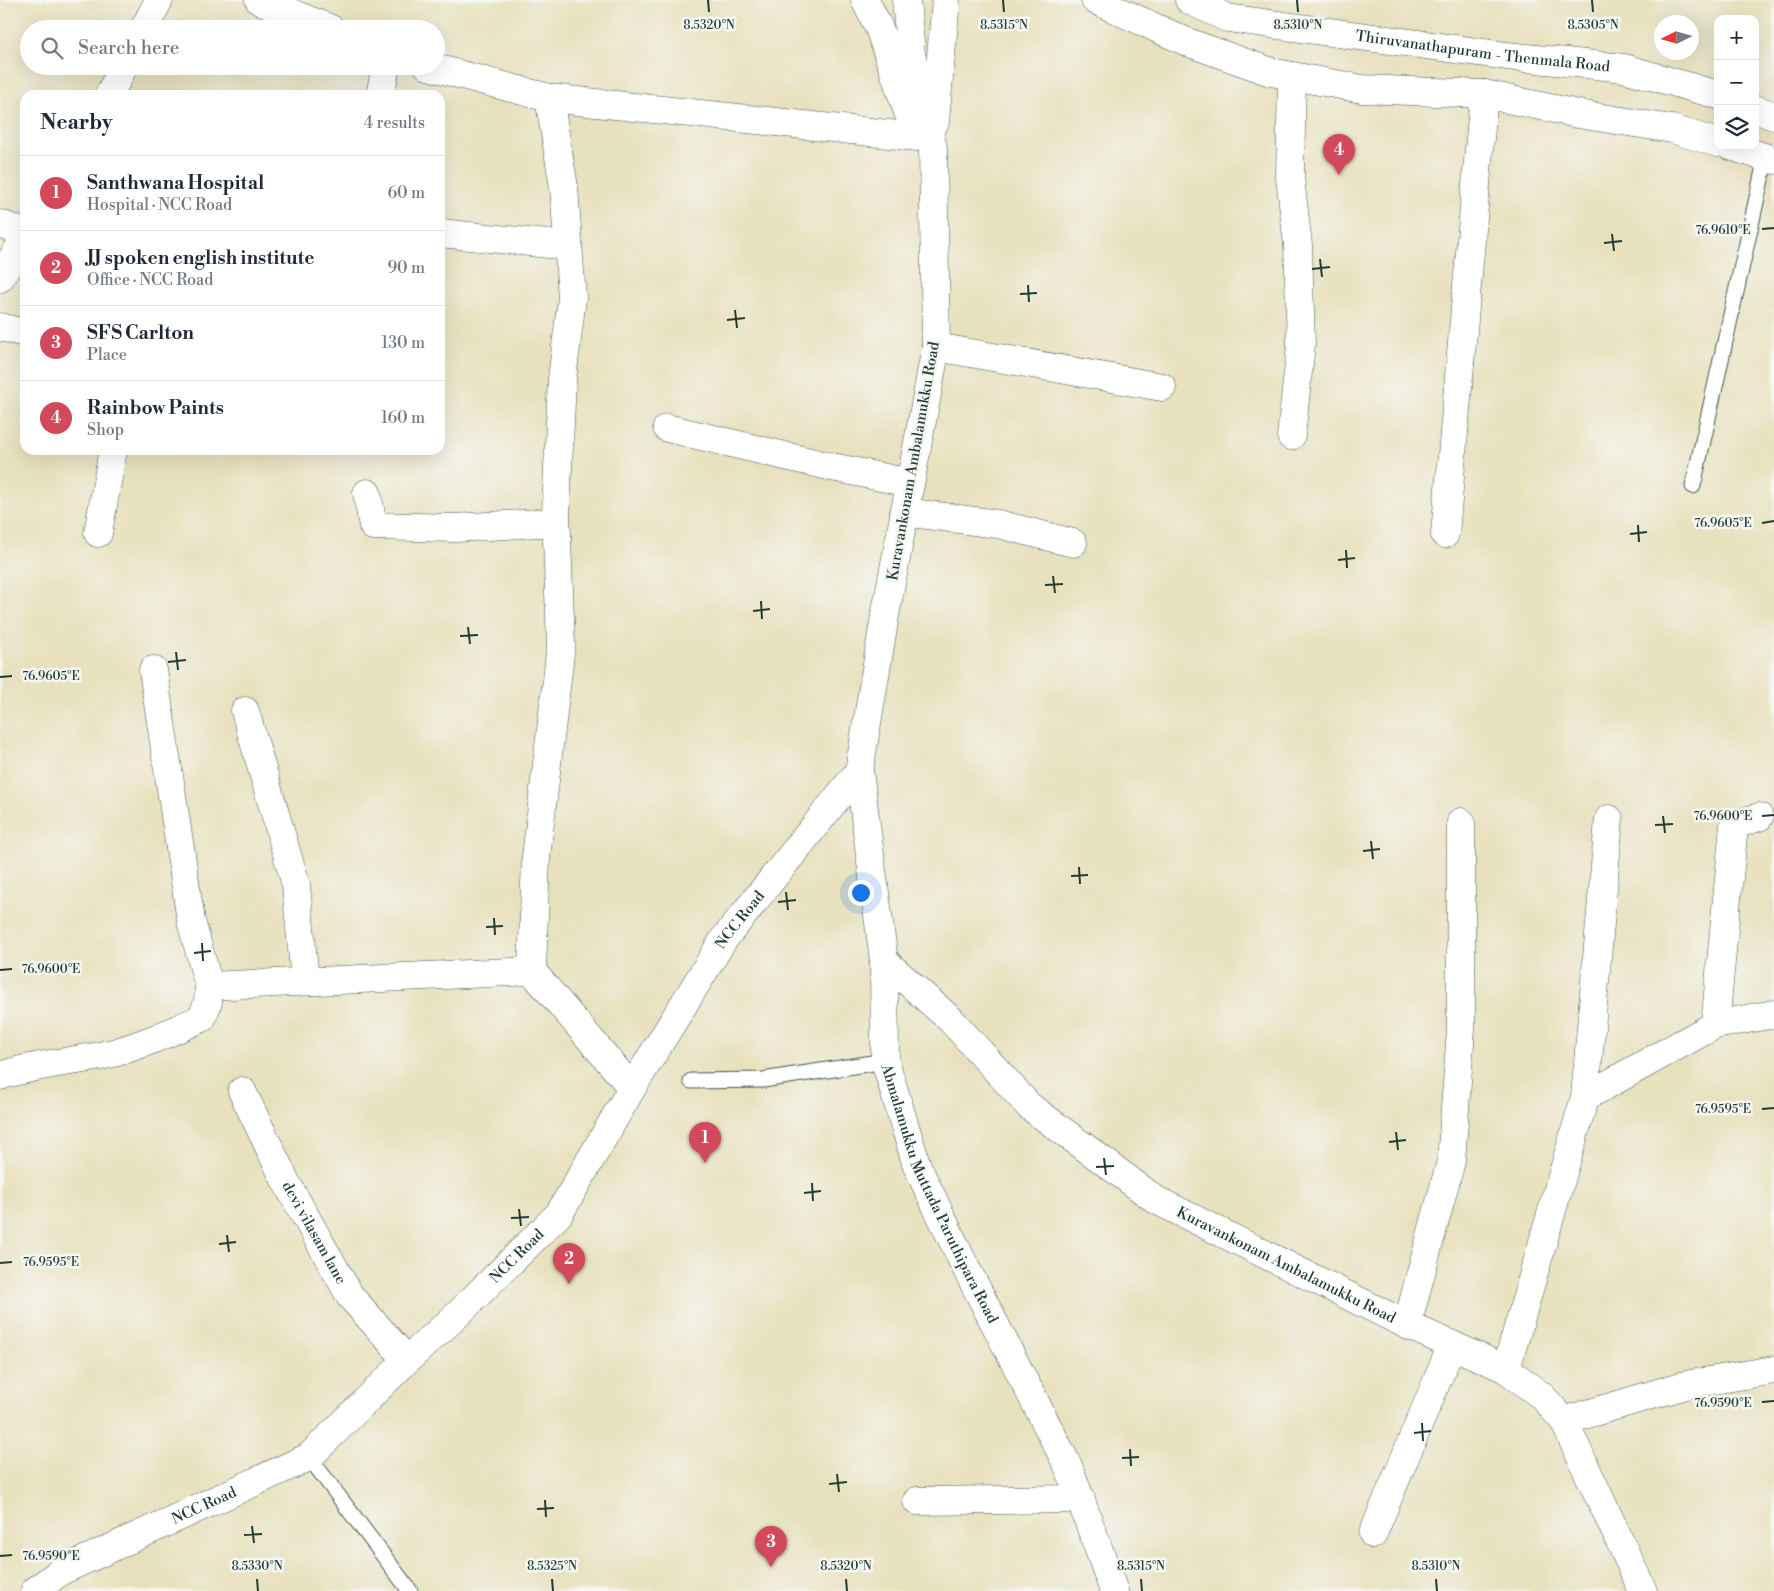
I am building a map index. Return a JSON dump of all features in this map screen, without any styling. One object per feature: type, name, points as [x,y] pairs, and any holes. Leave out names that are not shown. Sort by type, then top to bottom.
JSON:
[{"type":"street","points":[[149,20],[159,0]]},
{"type":"street","points":[[259,0],[309,20]]},
{"type":"street","points":[[865,0],[879,28],[925,143]]},
{"type":"street","name":"Kuravankonam Ambalamukku Road","points":[[859,771],[904,512],[936,347],[925,143],[911,53],[906,0]]},
{"type":"street","points":[[925,143],[946,0]]},
{"type":"street","points":[[1095,0],[1187,42],[1271,72],[1362,89],[1484,94],[1578,114],[1672,129],[1714,142]]},
{"type":"street","name":"Thiruvanathapuram - Thenmala Road","points":[[1189,0],[1227,18],[1507,56],[1624,68],[1714,94]]},
{"type":"street","points":[[445,70],[549,98],[925,143]]},
{"type":"street","points":[[112,90],[119,75]]},
{"type":"street","points":[[381,90],[384,75]]},
{"type":"street","points":[[1291,436],[1301,345],[1298,244],[1290,178],[1292,76]]},
{"type":"street","points":[[1446,534],[1484,94]]},
{"type":"street","points":[[549,98],[564,187],[572,298],[562,379],[556,522],[561,645],[536,857],[532,971],[632,1088]]},
{"type":"street","points":[[1759,110],[1774,116]]},
{"type":"street","points":[[1743,150],[1770,158]]},
{"type":"street","points":[[0,224],[20,231]]},
{"type":"street","points":[[445,234],[568,246]]},
{"type":"street","points":[[0,278],[20,246]]},
{"type":"street","points":[[0,327],[20,332]]},
{"type":"street","points":[[936,347],[1162,387]]},
{"type":"street","points":[[667,428],[832,467],[910,483]]},
{"type":"street","points":[[98,533],[112,455]]},
{"type":"street","points":[[367,493],[373,526],[455,528],[556,522]]},
{"type":"street","points":[[904,512],[998,524],[1073,544]]},
{"type":"street","points":[[0,1076],[19,1070],[110,1054],[173,1031],[202,1018],[208,1002],[209,986],[191,921],[153,670]]},
{"type":"street","points":[[245,711],[296,885],[305,981]]},
{"type":"street","name":"Abmalamukku Muttada Paruthipara Road","points":[[859,771],[884,961],[885,1061],[917,1166],[962,1260],[1069,1468],[1114,1591]]},
{"type":"street","name":"NCC Road","points":[[35,1591],[61,1571],[309,1457],[559,1214],[632,1088],[724,939],[859,771]]},
{"type":"street","points":[[1715,1025],[1734,825],[1759,817]]},
{"type":"street","points":[[1506,1369],[1585,1097],[1610,819]]},
{"type":"street","points":[[1408,1325],[1451,1161],[1461,1030],[1461,822]]},
{"type":"street","name":"Kuravankonam Ambalamukku Road","points":[[884,961],[951,1020],[1029,1106],[1156,1200],[1408,1325],[1506,1369],[1543,1397],[1564,1421],[1643,1591]]},
{"type":"street","points":[[209,986],[532,971]]},
{"type":"street","points":[[1585,1097],[1715,1025],[1774,1014]]},
{"type":"street","name":"devi vilasam lane","points":[[242,1091],[286,1182],[350,1296],[407,1360]]},
{"type":"street","points":[[1373,1534],[1452,1346]]},
{"type":"street","points":[[1564,1421],[1685,1385],[1774,1370]]},
{"type":"street","points":[[917,1501],[1081,1499]]},
{"type":"lane","points":[[1693,486],[1770,158]]},
{"type":"lane","points":[[691,1081],[763,1080],[885,1061]]},
{"type":"lane","points":[[309,1457],[410,1591]]},
{"type":"place","name":"Rainbow Paints","points":[[1339,175]]},
{"type":"place","name":"Santhwana Hospital","points":[[705,1163]]},
{"type":"place","name":"JJ spoken english institute","points":[[569,1284]]},
{"type":"place","name":"SFS Carlton","points":[[771,1567]]}]
